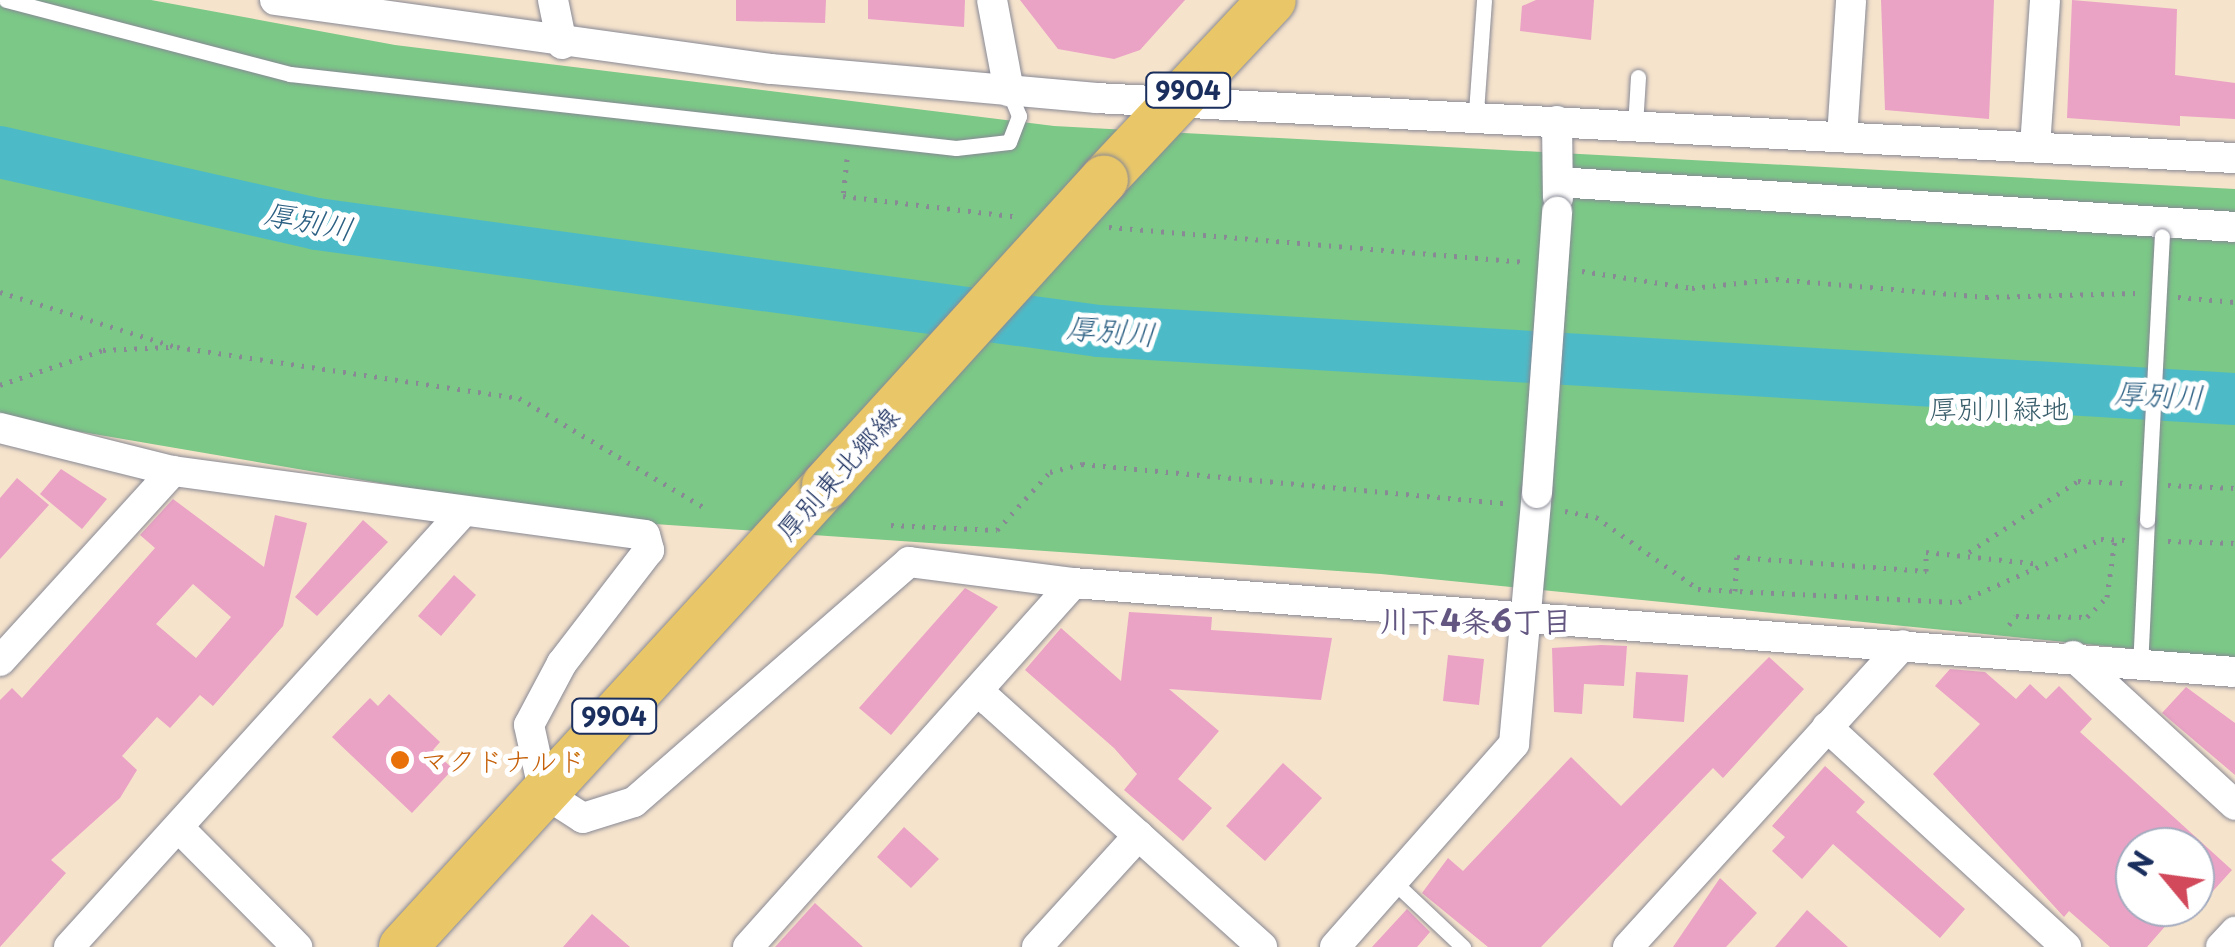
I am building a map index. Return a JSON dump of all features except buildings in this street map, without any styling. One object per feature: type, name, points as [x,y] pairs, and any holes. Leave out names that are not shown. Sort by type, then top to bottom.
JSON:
[{"type":"main road","name":"厚別東北郷線","points":[[403,947],[1272,0]]},
{"type":"street","points":[[275,0],[562,44],[1009,91],[1476,112],[1636,126],[2235,158]]},
{"type":"street","points":[[553,0],[562,44]]},
{"type":"street","points":[[992,0],[1009,91]]},
{"type":"street","points":[[1842,136],[1852,0]]},
{"type":"street","points":[[2034,147],[2045,0]]},
{"type":"street","points":[[1335,947],[1514,744],[1531,617],[1557,212],[1558,121]]},
{"type":"street","points":[[1558,182],[2162,229],[2235,226]]},
{"type":"street","points":[[0,428],[173,472],[645,535],[649,550],[562,663],[529,725],[544,792],[582,818],[634,802],[909,562],[1073,583],[1998,650],[2073,656],[2140,668],[2235,672]]},
{"type":"street","points":[[0,662],[173,472]]},
{"type":"street","points":[[69,947],[462,513]]},
{"type":"street","points":[[748,947],[1073,583]]},
{"type":"street","points":[[1628,947],[1903,644]]},
{"type":"street","points":[[2073,656],[2235,805]]},
{"type":"street","points":[[979,692],[1262,947]]},
{"type":"street","points":[[1827,727],[2066,947]]},
{"type":"street","points":[[179,828],[297,947]]},
{"type":"street","points":[[1036,947],[1139,835]]},
{"type":"street","points":[[2222,947],[2235,932]]},
{"type":"lane","points":[[6,0],[290,74],[848,138],[1000,145],[1019,116],[1009,91]]},
{"type":"lane","points":[[1476,112],[1484,0]]},
{"type":"lane","points":[[1636,126],[1638,77]]},
{"type":"lane","points":[[2140,668],[2162,229]]},
{"type":"lane","points":[[1394,882],[1463,947]]},
{"type":"path","points":[[848,138],[844,196],[1036,219]]},
{"type":"path","points":[[1094,226],[1542,264]]},
{"type":"path","points":[[1560,267],[1692,288],[1776,279],[1986,296],[2146,294]]},
{"type":"path","points":[[0,292],[177,347],[519,398],[707,509]]},
{"type":"path","points":[[2164,296],[2235,302]]},
{"type":"path","points":[[0,385],[103,350],[177,347]]},
{"type":"path","points":[[890,525],[997,530],[1050,472],[1082,464],[1537,499],[1596,517],[1698,589],[1959,602],[2115,539],[2235,543]]},
{"type":"path","points":[[1968,553],[2078,481],[2137,484]]},
{"type":"path","points":[[2156,484],[2235,488]]},
{"type":"path","points":[[1998,650],[2016,616],[2087,617],[2106,597],[2115,539]]},
{"type":"path","points":[[1736,591],[1736,557],[1926,570],[1926,552],[1968,553],[2043,565]]},
{"type":"green space","name":"厚別川緑地","points":[[0,0],[151,0],[395,45],[1054,126],[2235,189],[2235,659],[1381,574],[596,520],[0,418]]},
{"type":"waterway","name":"厚別川","points":[[0,152],[317,224],[1099,331],[2235,399]]},
{"type":"place","name":"マクドナルド","points":[[400,760]]},
{"type":"district","name":"川下4条6丁目","points":[[1476,620]]}]
